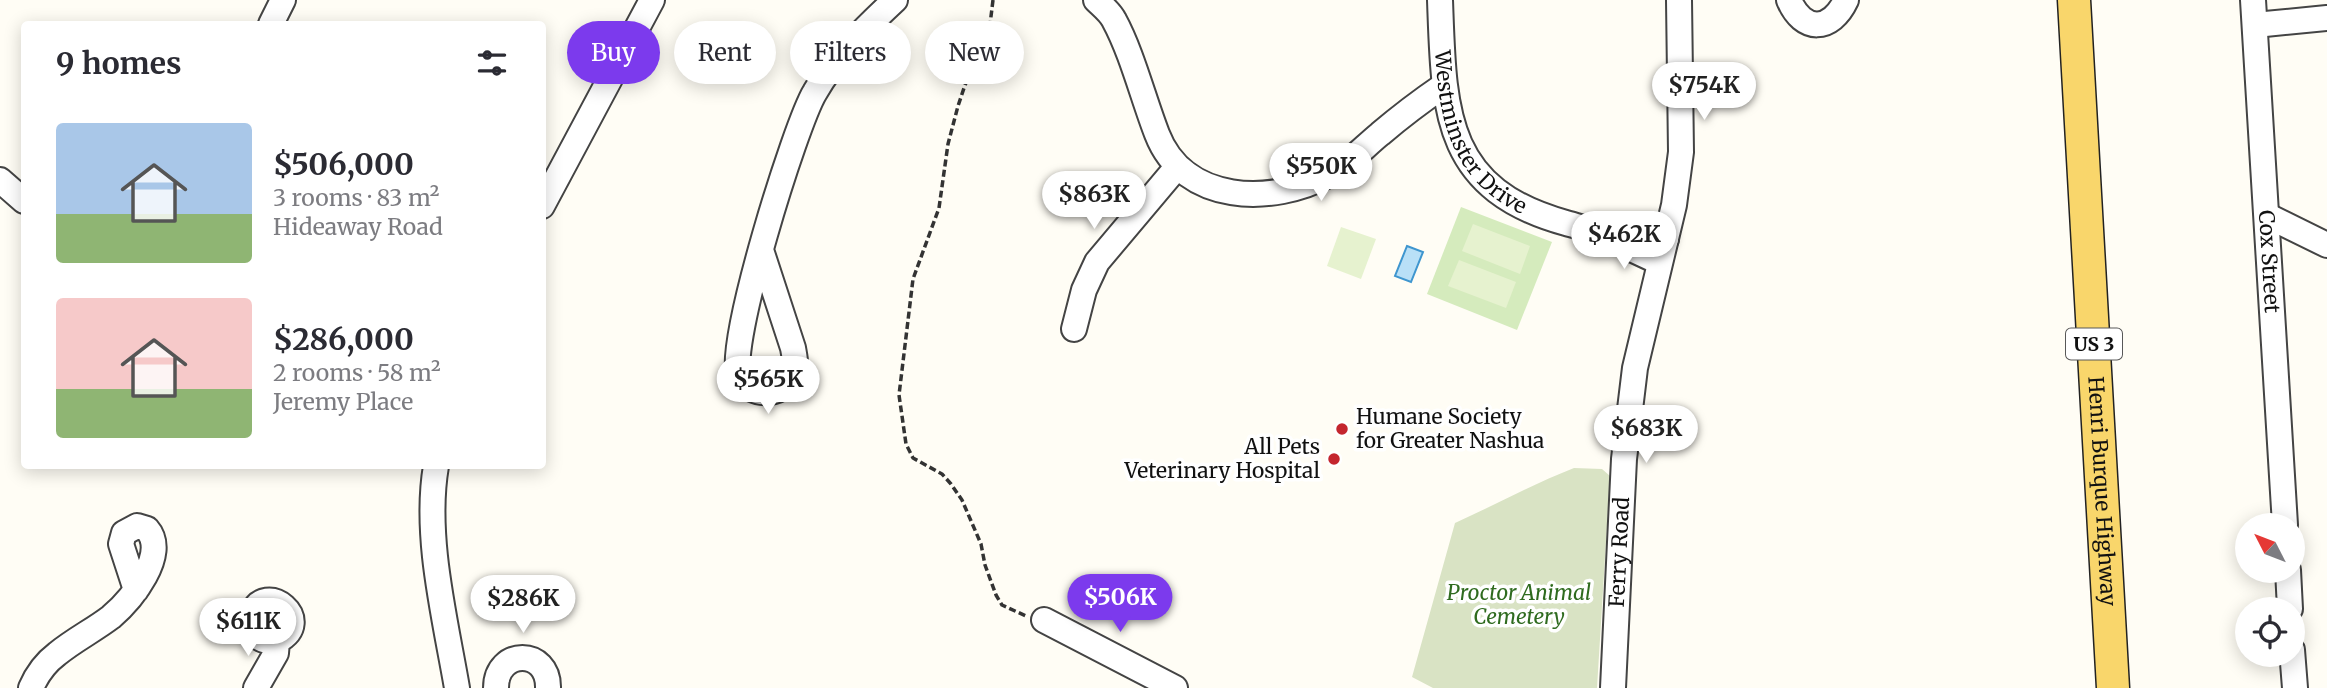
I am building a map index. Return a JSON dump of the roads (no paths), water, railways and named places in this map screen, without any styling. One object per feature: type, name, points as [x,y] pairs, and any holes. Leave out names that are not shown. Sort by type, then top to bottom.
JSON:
[{"type":"main road","name":"Henri Burque Highway","points":[[2074,0],[2113,688]]},
{"type":"street","points":[[272,21],[283,0]]},
{"type":"street","points":[[546,199],[652,0]]},
{"type":"street","points":[[761,250],[795,359],[795,369],[785,386],[767,393],[749,388],[742,381],[736,363],[761,250],[786,166],[810,101],[829,71],[895,0]]},
{"type":"street","points":[[1096,0],[1113,17],[1159,138],[1177,167],[1197,183],[1227,193],[1261,194],[1302,185],[1338,170],[1399,118],[1443,86]]},
{"type":"street","name":"Westminster Drive","points":[[1440,0],[1443,86],[1449,116],[1458,140],[1479,175],[1524,209],[1614,236],[1634,234],[1663,251]]},
{"type":"street","name":"Ferry Road","points":[[1613,688],[1624,459],[1635,368],[1674,205],[1681,152],[1679,0]]},
{"type":"street","points":[[1789,0],[1798,16],[1814,24],[1830,22],[1837,16],[1846,0]]},
{"type":"street","name":"Cox Street","points":[[2253,0],[2284,513]]},
{"type":"street","points":[[2255,25],[2327,18]]},
{"type":"street","points":[[1074,329],[1084,290],[1097,262],[1177,167]]},
{"type":"street","points":[[0,180],[21,198]]},
{"type":"street","points":[[2268,216],[2327,245]]},
{"type":"street","points":[[435,472],[434,549],[457,688]]},
{"type":"street","points":[[32,688],[45,665],[112,616],[135,590]]},
{"type":"street","points":[[1044,620],[1175,688]]},
{"type":"street","points":[[256,688],[276,653],[278,641]]},
{"type":"street","points":[[496,688],[500,669],[514,659],[523,657],[532,659],[545,670],[548,688]]},
{"type":"street","points":[[2293,667],[2295,688]]},
{"type":"water","points":[[1407,246],[1423,252],[1411,282],[1395,276]]},
{"type":"place","name":"Humane Society for Greater Nashua","points":[[1342,429]]},
{"type":"place","name":"All Pets Veterinary Hospital","points":[[1334,459]]},
{"type":"park label","name":"Proctor Animal Cemetery","points":[[1519,605]]}]
